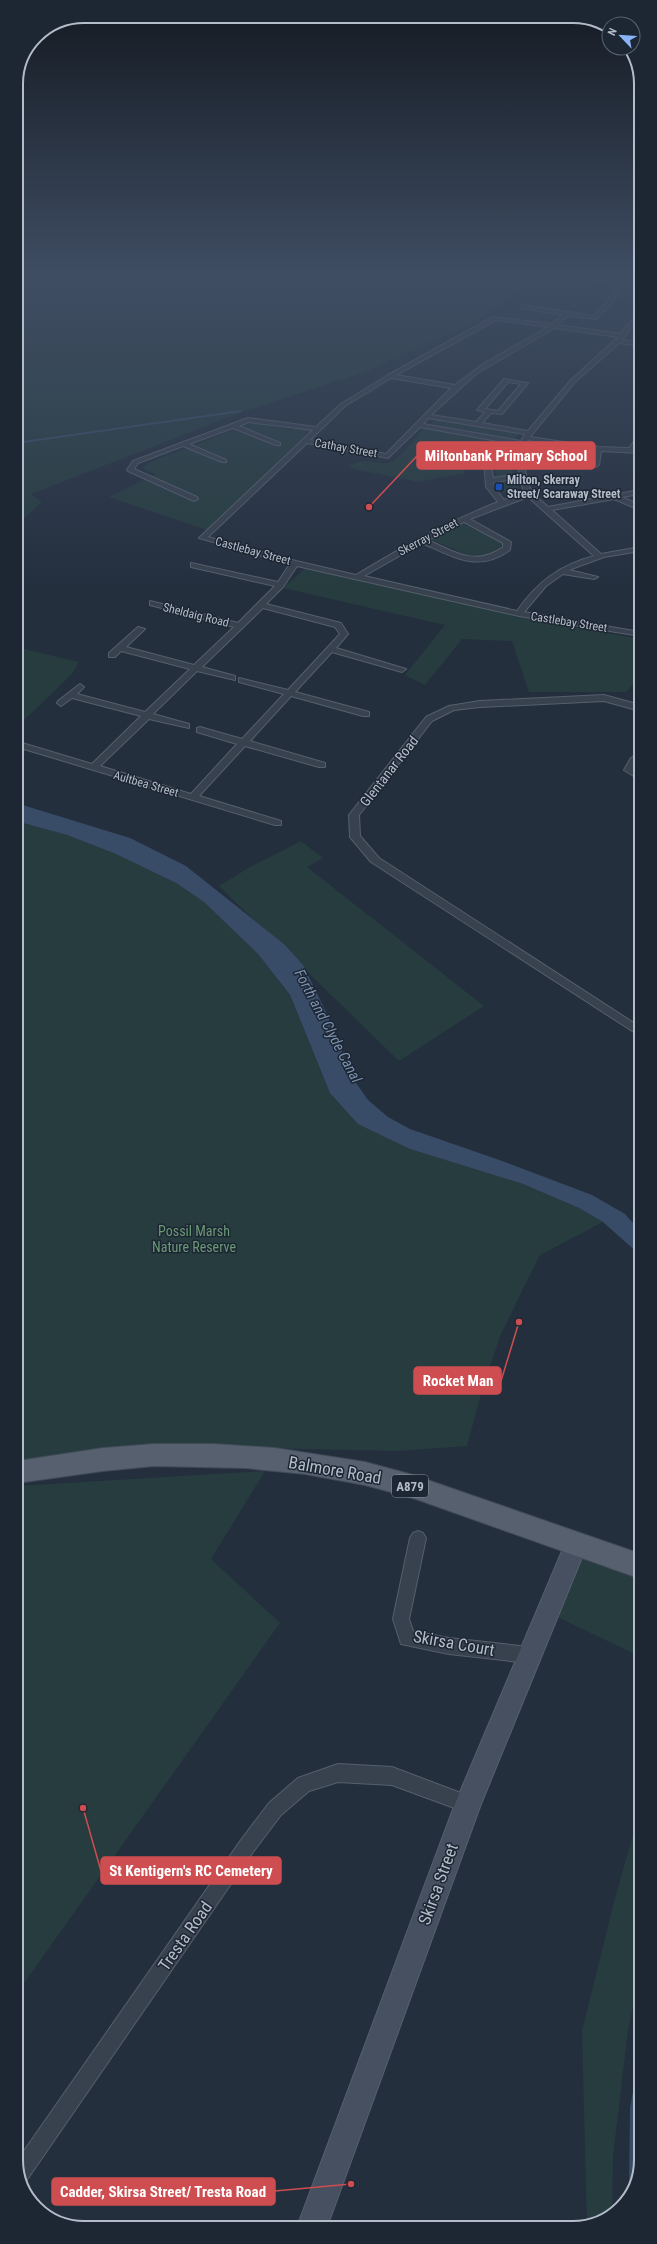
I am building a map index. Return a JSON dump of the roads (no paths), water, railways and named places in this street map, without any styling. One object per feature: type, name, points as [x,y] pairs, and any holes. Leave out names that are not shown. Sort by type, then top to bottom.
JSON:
[{"type":"main road","name":"Balmore Road","points":[[23,1471],[99,1460],[154,1455],[237,1456],[293,1461],[346,1469],[396,1481],[576,1546],[634,1564]]},
{"type":"street","name":"Castlebay Street","points":[[385,379],[343,404],[203,538],[295,563],[519,614],[634,633]]},
{"type":"street","points":[[406,379],[456,387]]},
{"type":"street","name":"Cathay Street","points":[[306,441],[388,456],[456,387],[468,379]]},
{"type":"street","points":[[576,379],[527,438],[521,450],[523,479],[529,494],[547,508],[599,556]]},
{"type":"street","points":[[506,380],[525,383],[500,413],[490,411],[480,410],[506,380]]},
{"type":"street","points":[[478,424],[490,411]]},
{"type":"street","points":[[428,416],[478,424],[527,438],[598,449],[634,450]]},
{"type":"street","points":[[194,499],[130,470],[135,462],[248,420],[318,429]]},
{"type":"street","points":[[232,425],[278,444]]},
{"type":"street","points":[[420,425],[502,440],[527,438]]},
{"type":"street","points":[[502,440],[487,457],[492,490],[502,502]]},
{"type":"street","points":[[183,444],[224,461]]},
{"type":"street","points":[[631,450],[634,445]]},
{"type":"street","points":[[596,465],[598,449]]},
{"type":"street","points":[[490,481],[506,478],[523,479]]},
{"type":"street","points":[[547,508],[634,493]]},
{"type":"street","name":"Skerray Street","points":[[358,577],[420,539],[463,518],[502,502],[529,494]]},
{"type":"street","points":[[613,496],[634,505]]},
{"type":"street","points":[[420,539],[467,557],[483,560],[495,557],[507,548],[507,542],[502,538],[463,518]]},
{"type":"street","points":[[519,614],[528,599],[543,583],[560,572],[599,556],[634,551]]},
{"type":"street","name":"Sheldaig Road","points":[[93,768],[145,715],[261,605],[280,585],[295,563]]},
{"type":"street","points":[[194,564],[280,585]]},
{"type":"street","points":[[560,572],[594,577]]},
{"type":"street","name":"Sheldaig Road","points":[[153,603],[240,626]]},
{"type":"street","points":[[193,797],[344,634],[338,625],[261,605]]},
{"type":"street","points":[[112,655],[141,629]]},
{"type":"street","points":[[120,648],[232,678]]},
{"type":"street","points":[[330,649],[402,669]]},
{"type":"street","points":[[242,680],[366,714]]},
{"type":"street","points":[[61,703],[80,686]]},
{"type":"street","points":[[72,694],[186,726]]},
{"type":"street","name":"Glentanar Road","points":[[634,706],[604,698],[480,704],[452,708],[429,719],[354,815],[355,837],[375,860],[634,1028]]},
{"type":"street","points":[[200,730],[322,765]]},
{"type":"street","name":"Aultbea Street","points":[[23,746],[278,823]]},
{"type":"street","points":[[634,760],[628,770],[634,774]]},
{"type":"street","name":"Skirsa Court","points":[[418,1538],[401,1619],[407,1638],[449,1646],[529,1655]]},
{"type":"street","name":"Skirsa Street","points":[[314,2221],[468,1804],[529,1655],[576,1546]]},
{"type":"street","name":"Tresta Road","points":[[24,2169],[246,1846],[275,1809],[304,1784],[338,1773],[392,1776],[468,1804]]},
{"type":"water","name":"Forth and Clyde Canal","points":[[23,805],[130,838],[186,866],[285,945],[303,965],[325,1010],[354,1080],[368,1100],[388,1117],[410,1129],[505,1162],[592,1195],[625,1214],[634,1224],[634,1250],[603,1222],[579,1208],[523,1184],[410,1149],[358,1124],[330,1093],[290,995],[258,954],[204,902],[176,883],[116,854],[67,835],[23,823]]},
{"type":"water","points":[[634,2086],[634,2160],[629,2184],[630,2108]]},
{"type":"waterway","points":[[23,442],[241,411]]},
{"type":"place","name":"Milton, Skerray Street/ Scaraway Street","points":[[499,487]]},
{"type":"place","name":"Miltonbank Primary School","points":[[369,507]]},
{"type":"place","name":"Rocket Man","points":[[519,1322]]},
{"type":"place","name":"St Kentigern's RC Cemetery","points":[[83,1808]]},
{"type":"place","name":"Cadder, Skirsa Street/ Tresta Road","points":[[351,2184]]},
{"type":"park label","name":"Possil Marsh Nature Reserve","points":[[194,1240]]}]
